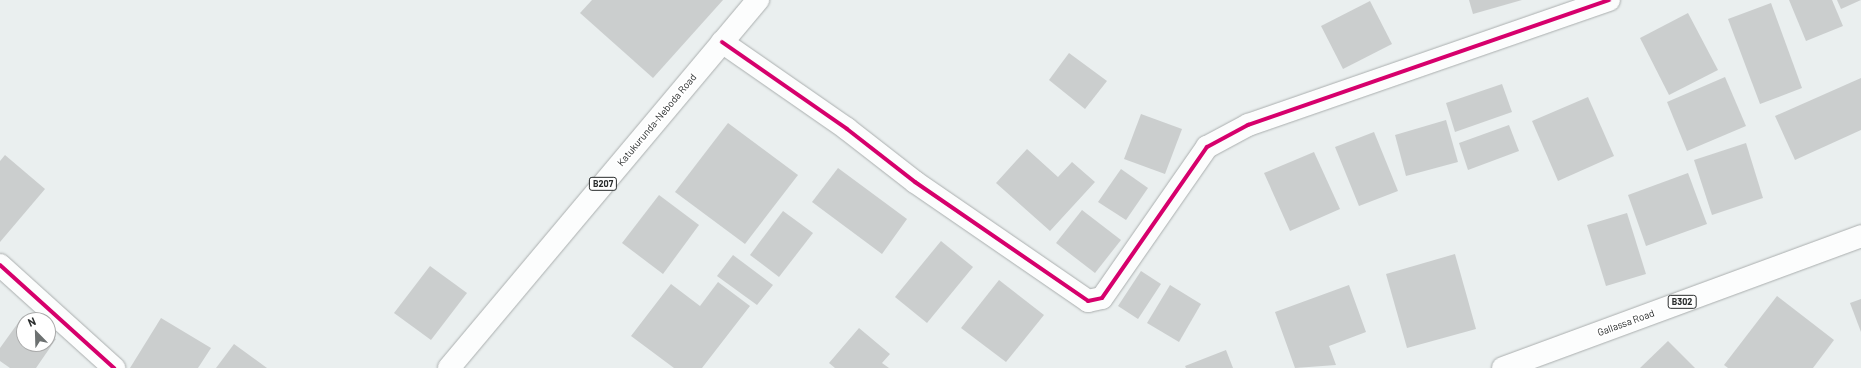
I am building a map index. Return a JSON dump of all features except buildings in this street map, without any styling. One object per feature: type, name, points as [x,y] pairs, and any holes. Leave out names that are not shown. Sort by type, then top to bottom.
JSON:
[{"type":"street","name":"Katukurunda-Neboda Road","points":[[449,368],[758,0]]},
{"type":"street","points":[[722,42],[847,129],[915,182],[1088,301],[1102,298],[1207,147],[1248,125],[1609,0]]},
{"type":"street","name":"Gallassa Road","points":[[1503,368],[1535,364],[1861,236]]},
{"type":"street","points":[[0,265],[114,368]]},
{"type":"cycle path","points":[[722,42],[847,129],[915,182],[1088,301],[1102,298],[1207,147],[1248,125],[1609,0]]},
{"type":"cycle path","points":[[0,265],[114,368]]}]
